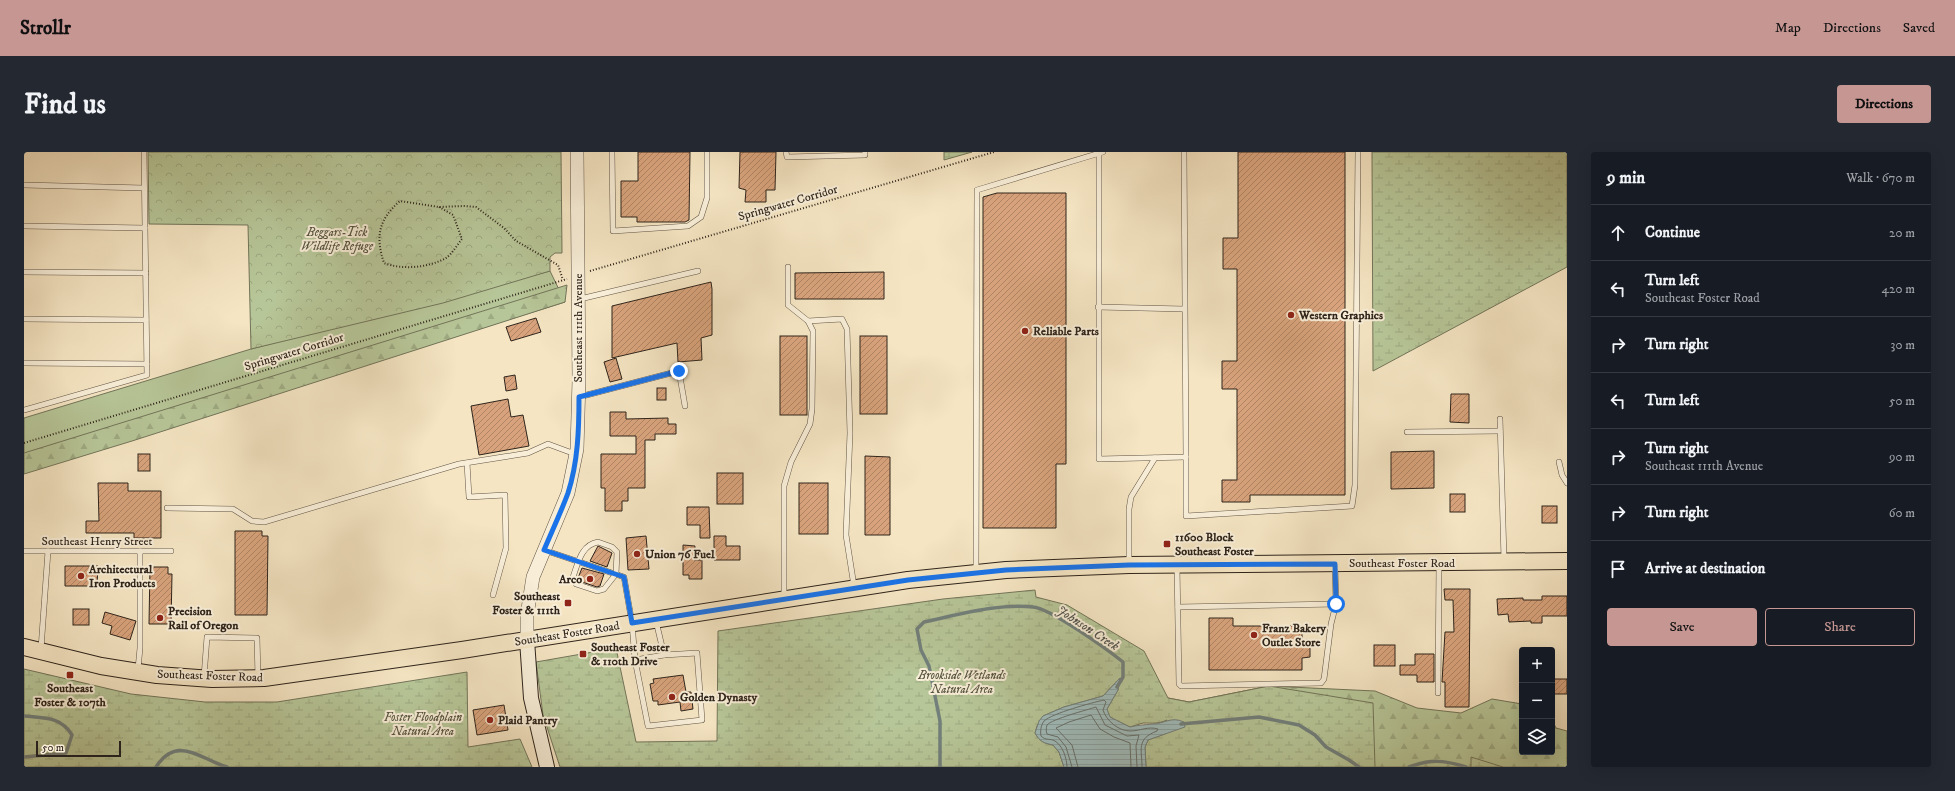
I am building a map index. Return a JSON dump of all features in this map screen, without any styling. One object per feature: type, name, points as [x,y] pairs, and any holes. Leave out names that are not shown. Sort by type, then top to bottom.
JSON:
[{"type":"main road","name":"Southeast Foster Road","points":[[24,647],[100,666],[138,672],[204,678],[258,678],[320,672],[854,589],[976,572],[1041,568],[1177,564],[1335,564],[1567,561]]},
{"type":"main road","points":[[527,640],[531,698],[547,767]]},
{"type":"street","name":"Southeast 111th Avenue","points":[[527,640],[529,598],[534,577],[568,492],[576,455],[579,397],[577,152]]},
{"type":"lane","points":[[24,410],[147,375],[144,152]]},
{"type":"lane","points":[[612,152],[613,231],[688,226],[701,217],[707,198],[707,152]]},
{"type":"lane","points":[[786,152],[787,157],[865,155],[865,152]]},
{"type":"lane","points":[[1184,152],[1186,516],[1352,506],[1355,485],[1358,152]]},
{"type":"lane","points":[[976,572],[977,190],[1101,153],[1098,307],[1099,459],[1186,458]]},
{"type":"lane","points":[[24,185],[144,188]]},
{"type":"lane","points":[[24,226],[145,228]]},
{"type":"lane","points":[[784,600],[784,486],[791,462],[810,424],[812,409],[813,331],[808,321],[788,304],[788,267]]},
{"type":"lane","points":[[578,299],[698,271]]},
{"type":"lane","points":[[24,272],[146,273]]},
{"type":"lane","points":[[1098,307],[1184,309]]},
{"type":"lane","points":[[24,319],[146,320]]},
{"type":"lane","points":[[808,321],[842,319],[847,329],[850,433],[846,535],[854,589]]},
{"type":"lane","points":[[24,363],[147,364]]},
{"type":"lane","points":[[579,397],[679,371],[685,406]]},
{"type":"lane","points":[[1500,419],[1504,562]]},
{"type":"lane","points":[[1407,432],[1500,430]]},
{"type":"lane","points":[[167,508],[233,509],[252,521],[264,522],[467,463],[528,453],[548,444],[576,455]]},
{"type":"lane","points":[[1129,565],[1128,509],[1132,497],[1155,458]]},
{"type":"lane","points":[[1559,462],[1562,475],[1567,483]]},
{"type":"lane","points":[[467,463],[469,497],[505,495],[506,548],[493,595]]},
{"type":"lane","points":[[598,542],[612,547],[617,552],[616,574],[604,589],[597,591],[576,584],[573,577],[585,548],[598,542]]},
{"type":"lane","points":[[544,550],[624,577],[632,623],[635,660],[648,726],[702,720],[697,653],[664,655],[635,660]]},
{"type":"lane","name":"Southeast Henry Street","points":[[24,551],[171,551]]},
{"type":"lane","points":[[41,651],[48,551]]},
{"type":"lane","points":[[138,672],[140,648],[140,551]]},
{"type":"lane","points":[[1438,693],[1440,563]]},
{"type":"lane","points":[[1177,564],[1179,684],[1181,686],[1321,683],[1324,679],[1331,624],[1336,604],[1335,564]]},
{"type":"lane","points":[[1178,607],[1336,604]]},
{"type":"lane","points":[[656,620],[664,655]]},
{"type":"lane","points":[[204,678],[207,637],[257,638],[258,678]]},
{"type":"path","name":"Springwater Corridor","points":[[586,272],[994,152]]},
{"type":"path","points":[[439,207],[453,215],[462,239],[447,258],[414,267],[395,267],[384,262],[379,248],[381,229],[388,212],[400,201],[439,207],[476,207],[504,228],[516,241],[558,265],[562,280]]},
{"type":"path","name":"Springwater Corridor","points":[[24,443],[569,278]]},
{"type":"green space","name":"Beggars-Tick Wildlife Refuge","points":[[148,152],[561,152],[562,253],[555,253],[550,257],[550,271],[443,303],[251,349],[248,225],[149,224]]},
{"type":"green space","points":[[944,152],[972,152],[944,160]]},
{"type":"green space","points":[[1372,152],[1567,152],[1567,267],[1373,371]]},
{"type":"green space","points":[[550,271],[565,302],[24,471],[24,418],[251,349]]},
{"type":"green space","points":[[567,285],[565,302],[132,441],[24,474],[24,453]]},
{"type":"green space","name":"Brookside Wetlands Natural Area","points":[[1035,590],[1036,597],[1067,605],[1144,651],[1168,698],[1189,702],[1269,686],[1373,703],[1375,767],[1146,767],[1145,747],[1148,740],[1167,733],[1167,720],[1158,723],[1143,723],[1130,727],[1109,717],[1107,709],[1118,690],[1120,678],[1103,696],[1064,707],[1043,716],[1035,733],[1045,743],[1053,745],[1059,752],[1064,767],[560,767],[543,715],[536,662],[616,648],[636,742],[717,741],[718,631],[943,599]]},
{"type":"green space","name":"Foster Floodplain Natural Area","points":[[24,669],[131,694],[205,702],[277,702],[467,672],[468,747],[520,739],[532,767],[24,767]]},
{"type":"green space","points":[[1269,686],[1375,691],[1417,708],[1461,713],[1492,699],[1519,704],[1519,755],[1555,755],[1555,726],[1556,728],[1567,731],[1567,767],[1146,767],[1168,698],[1189,702]]},
{"type":"green space","points":[[1471,757],[1503,767],[1471,767]]},
{"type":"water","points":[[1120,678],[1118,690],[1107,709],[1110,717],[1130,727],[1179,720],[1184,722],[1185,727],[1148,740],[1145,747],[1146,767],[1064,767],[1059,752],[1053,745],[1045,743],[1041,740],[1035,733],[1039,721],[1043,716],[1064,707],[1103,696]]},
{"type":"building","points":[[638,152],[690,152],[689,220],[685,222],[637,222],[637,217],[621,217],[621,181],[638,181]]},
{"type":"building","points":[[740,152],[776,152],[775,190],[766,190],[766,202],[745,202],[746,190],[739,188]]},
{"type":"building","name":"Western Graphics","points":[[1238,152],[1345,152],[1345,495],[1250,495],[1250,502],[1222,502],[1222,480],[1237,480],[1237,389],[1222,389],[1222,361],[1237,361],[1237,269],[1223,269],[1223,238],[1238,238]]},
{"type":"building","name":"Reliable Parts","points":[[997,193],[1066,193],[1066,464],[1056,464],[1056,528],[983,528],[983,197]]},
{"type":"building","points":[[884,272],[884,299],[795,299],[795,273]]},
{"type":"building","points":[[711,282],[712,335],[701,338],[702,360],[678,362],[677,343],[612,358],[612,306]]},
{"type":"building","points":[[536,318],[541,332],[511,341],[506,327]]},
{"type":"building","points":[[780,336],[807,336],[807,415],[780,415]]},
{"type":"building","points":[[860,336],[887,336],[887,414],[860,414]]},
{"type":"building","points":[[616,358],[622,379],[610,382],[604,362]]},
{"type":"building","points":[[515,375],[517,389],[506,391],[504,377]]},
{"type":"building","points":[[657,388],[666,388],[666,400],[657,400]]},
{"type":"building","points":[[1451,394],[1469,394],[1469,423],[1450,422]]},
{"type":"building","points":[[508,399],[511,417],[523,415],[529,446],[479,455],[471,406]]},
{"type":"building","points":[[610,412],[626,412],[626,419],[668,418],[668,424],[676,424],[676,434],[655,434],[655,440],[645,440],[645,488],[628,488],[628,501],[622,501],[622,511],[605,511],[605,488],[601,488],[601,454],[636,454],[636,436],[610,436]]},
{"type":"building","points":[[1434,451],[1434,488],[1391,489],[1391,452]]},
{"type":"building","points":[[138,454],[150,454],[150,471],[138,471]]},
{"type":"building","points":[[865,456],[890,457],[890,535],[865,535]]},
{"type":"building","points":[[717,473],[743,473],[743,504],[717,504]]},
{"type":"building","points":[[98,483],[128,483],[128,491],[161,491],[161,538],[134,538],[134,533],[86,533],[86,521],[99,521]]},
{"type":"building","points":[[799,483],[828,483],[828,534],[799,534]]},
{"type":"building","points":[[1450,494],[1465,494],[1465,512],[1450,512]]},
{"type":"building","points":[[1542,506],[1557,506],[1557,523],[1542,523]]},
{"type":"building","points":[[687,507],[709,507],[710,538],[700,538],[700,525],[687,525]]},
{"type":"building","points":[[235,531],[262,531],[262,536],[268,536],[267,615],[235,615]]},
{"type":"building","points":[[646,536],[649,569],[628,570],[626,538]]},
{"type":"building","points":[[714,536],[726,536],[726,546],[740,546],[740,560],[714,560]]},
{"type":"building","points":[[683,545],[695,546],[694,560],[702,560],[702,579],[689,579],[689,575],[683,575]]},
{"type":"building","name":"Arco","points":[[598,546],[612,553],[607,567],[590,561]]},
{"type":"building","name":"Architectural Iron Products","points":[[65,566],[98,566],[97,586],[65,586]]},
{"type":"building","points":[[150,567],[168,567],[168,574],[172,574],[171,624],[149,624]]},
{"type":"building","name":"Arco","points":[[582,568],[604,574],[600,586],[597,587],[579,581],[578,578]]},
{"type":"building","points":[[1444,589],[1470,589],[1469,707],[1445,707],[1445,682],[1442,682],[1445,632],[1454,632],[1453,600],[1445,600]]},
{"type":"building","points":[[1542,596],[1567,596],[1567,616],[1542,616],[1542,623],[1531,623],[1531,621],[1509,622],[1508,614],[1498,615],[1497,599],[1523,598],[1523,600],[1542,600]]},
{"type":"building","points":[[73,609],[89,609],[89,625],[73,625]]},
{"type":"building","points":[[105,612],[136,621],[130,640],[110,634],[112,626],[102,623]]},
{"type":"building","points":[[1209,618],[1233,618],[1233,626],[1302,626],[1302,640],[1310,640],[1310,657],[1302,658],[1302,670],[1209,670]]},
{"type":"building","points":[[1374,645],[1395,645],[1395,666],[1374,666]]},
{"type":"building","points":[[1415,654],[1434,654],[1434,682],[1417,682],[1417,675],[1400,675],[1400,665],[1415,665]]},
{"type":"building","name":"Golden Dynasty","points":[[683,675],[686,692],[691,692],[693,709],[681,711],[680,702],[658,705],[658,701],[653,701],[650,684],[654,683],[653,679]]},
{"type":"building","points":[[1555,679],[1567,679],[1567,694],[1555,694]]},
{"type":"building","name":"Plaid Pantry","points":[[504,705],[508,730],[477,735],[473,710]]},
{"type":"waterway","name":"Johnson Creek","points":[[940,767],[940,721],[929,666],[921,650],[917,629],[924,622],[993,608],[1020,606],[1041,609],[1079,630],[1123,662],[1123,677],[1117,687]]},
{"type":"waterway","name":"Johnson Creek","points":[[24,716],[57,721],[63,724],[72,735],[66,753],[24,757]]},
{"type":"waterway","name":"Johnson Creek","points":[[1181,724],[1259,717],[1299,725],[1315,735],[1326,747],[1359,767]]},
{"type":"waterway","name":"Johnson Creek","points":[[156,767],[164,757],[172,752],[181,750],[198,755],[227,767]]},
{"type":"waterway","name":"Johnson Creek","points":[[1409,767],[1417,764],[1438,761],[1466,767]]},
{"type":"place","name":"Western Graphics","points":[[1291,315]]},
{"type":"place","name":"Reliable Parts","points":[[1025,331]]},
{"type":"place","name":"11600 Block Southeast Foster","points":[[1167,544]]},
{"type":"place","name":"Union 76 Fuel","points":[[637,554]]},
{"type":"place","name":"Architectural Iron Products","points":[[81,576]]},
{"type":"place","name":"Arco","points":[[590,579]]},
{"type":"place","name":"Southeast Foster & 111th","points":[[568,603]]},
{"type":"place","name":"Precision Rail of Oregon","points":[[160,618]]},
{"type":"place","name":"Franz Bakery Outlet Store","points":[[1254,635]]},
{"type":"place","name":"Southeast Foster & 110th Drive","points":[[583,654]]},
{"type":"place","name":"Southeast Foster & 107th","points":[[70,675]]},
{"type":"place","name":"Golden Dynasty","points":[[672,697]]},
{"type":"place","name":"Plaid Pantry","points":[[490,720]]},
{"type":"route","points":[[679,371],[579,397],[578,434],[573,472],[568,492],[544,550],[624,577],[632,623],[947,575],[1006,570],[1150,564],[1335,564],[1336,604]]}]
